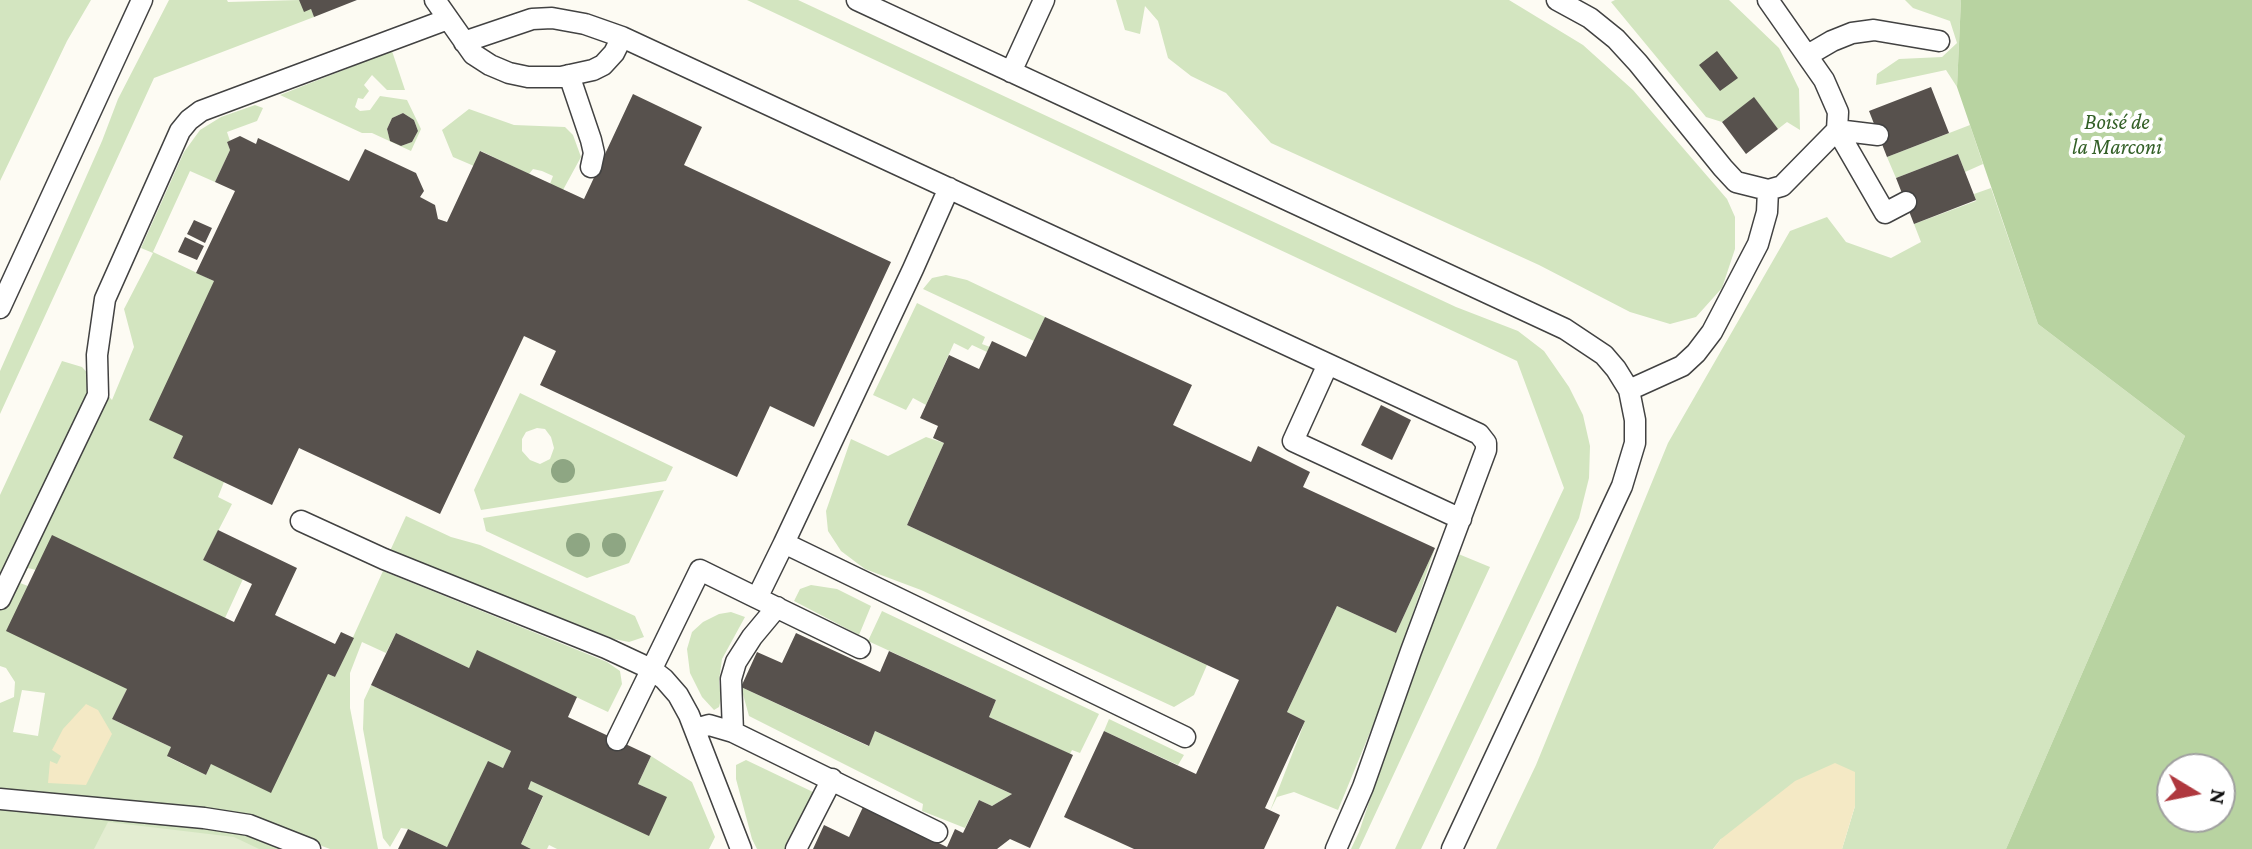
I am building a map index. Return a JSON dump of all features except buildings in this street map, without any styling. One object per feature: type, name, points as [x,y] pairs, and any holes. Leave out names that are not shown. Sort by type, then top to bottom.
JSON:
[{"type":"lane","points":[[0,308],[142,0]]},
{"type":"lane","points":[[435,0],[473,54],[509,73],[528,77],[569,75],[593,70],[603,65],[614,53],[622,37]]},
{"type":"lane","points":[[857,0],[1565,329],[1604,355],[1616,369],[1629,390],[1635,420],[1635,443],[1622,486],[1452,849]]},
{"type":"lane","points":[[1011,72],[1044,0]]},
{"type":"lane","points":[[1557,0],[1590,18],[1616,39],[1736,182],[1768,190],[1782,186],[1837,130]]},
{"type":"lane","points":[[1771,1],[1824,80],[1838,112],[1837,130],[1885,213],[1906,202]]},
{"type":"lane","points":[[464,42],[532,19],[552,18],[585,24],[622,37],[1479,434],[1486,443],[1486,450],[1363,787],[1336,849]]},
{"type":"lane","points":[[0,599],[98,395],[97,355],[105,299],[180,131],[201,111],[448,19]]},
{"type":"lane","points":[[1808,55],[1852,33],[1874,30],[1939,41]]},
{"type":"lane","points":[[569,75],[591,140],[594,153],[591,167]]},
{"type":"lane","points":[[1837,130],[1878,135]]},
{"type":"lane","points":[[757,598],[949,188]]},
{"type":"lane","points":[[1629,390],[1682,366],[1712,332],[1758,244],[1767,212],[1768,190]]},
{"type":"lane","points":[[1328,364],[1293,441],[1461,519]]},
{"type":"lane","points":[[301,521],[380,558],[651,669],[678,695],[695,729],[737,848]]},
{"type":"lane","points":[[784,543],[1185,737]]},
{"type":"lane","points":[[617,740],[700,570],[860,648]]},
{"type":"lane","points":[[733,732],[731,679],[736,662],[777,607]]},
{"type":"lane","points":[[695,729],[709,725],[733,732],[937,832]]},
{"type":"lane","points":[[796,849],[832,779]]},
{"type":"lane","points":[[0,799],[249,825],[310,849]]},
{"type":"green space","points":[[0,0],[91,0],[67,41],[0,181]]},
{"type":"green space","points":[[169,0],[299,0],[311,9],[314,17],[154,78],[0,414],[0,371],[118,99]]},
{"type":"green space","points":[[747,0],[798,0],[1456,307],[1518,331],[1544,351],[1569,387],[1583,415],[1590,446],[1589,478],[1579,518],[1421,849],[1395,849],[1564,488],[1517,361]]},
{"type":"green space","points":[[1116,0],[1509,0],[1583,45],[1633,90],[1727,199],[1735,217],[1735,249],[1722,288],[1696,317],[1670,324],[1630,312],[1539,265],[1271,143],[1226,93],[1191,76],[1168,58],[1158,21],[1145,6],[1140,34],[1125,30]]},
{"type":"green space","points":[[1729,0],[1779,48],[1799,89],[1800,130],[1787,122],[1778,129],[1754,98],[1722,122],[1706,117],[1611,2]]},
{"type":"green space","points":[[1905,0],[1961,0],[1957,87],[1946,70],[1876,85],[1877,74],[1899,59],[1942,57],[1957,43],[1950,21],[1913,8]]},
{"type":"green space","name":"Boisé de la Marconi","points":[[1961,0],[2252,0],[2252,849],[2006,849],[2185,436],[2038,324],[1957,87]]},
{"type":"green space","points":[[392,51],[405,90],[387,90],[372,75],[364,85],[369,91],[363,99],[358,98],[355,107],[360,111],[370,110],[380,96],[407,100],[421,129],[411,151],[372,133],[362,133],[280,95]],"holes":[[[403,113],[414,120],[418,131],[412,142],[401,146],[390,140],[387,129],[392,118]]]},
{"type":"green space","points":[[255,105],[263,108],[257,121],[227,132],[230,150],[215,182],[190,171],[153,252],[214,281],[183,436],[173,458],[224,482],[218,497],[232,504],[203,560],[243,579],[225,618],[28,568],[20,583],[28,586],[127,689],[112,719],[171,747],[168,757],[206,775],[211,764],[328,674],[335,677],[383,571],[607,662],[620,671],[622,684],[608,712],[478,651],[469,668],[396,633],[386,653],[362,642],[350,673],[350,708],[378,849],[330,849],[238,815],[140,801],[0,792],[0,703],[14,697],[15,682],[6,668],[0,666],[0,495],[62,361],[82,367],[112,400],[134,347],[124,309],[153,253],[141,248],[184,152],[200,130],[221,117]],"holes":[[[22,690],[45,693],[38,736],[13,732]]]},
{"type":"green space","points":[[469,109],[514,125],[565,127],[573,135],[581,157],[563,190],[550,184],[553,176],[533,169],[529,174],[481,151],[474,166],[453,157],[442,130]]},
{"type":"green space","points":[[1970,125],[1983,164],[1965,172],[1958,154],[1896,178],[1887,157]]},
{"type":"green space","points":[[1991,188],[2038,324],[2185,436],[2006,849],[1842,849],[1855,806],[1721,839],[1713,849],[1496,849],[1536,765],[1668,443],[1790,231],[1827,217],[1846,242],[1891,258],[1921,242],[1914,224],[1976,201],[1974,194]]},
{"type":"green space","points":[[946,275],[967,280],[1045,317],[1034,341],[923,289],[932,278]]},
{"type":"green space","points":[[917,303],[985,337],[982,344],[990,347],[987,352],[972,345],[968,350],[954,343],[926,405],[913,398],[906,410],[873,395]]},
{"type":"green space","points":[[520,393],[673,467],[666,481],[481,510],[474,490]],"holes":[[[545,429],[554,448],[550,459],[540,464],[530,460],[522,451],[522,439],[526,432]]]},
{"type":"green space","points":[[926,437],[944,443],[907,525],[1207,665],[1194,695],[1174,707],[921,590],[865,569],[841,551],[828,531],[826,511],[851,439],[888,456]]},
{"type":"green space","points":[[664,490],[629,563],[587,578],[486,531],[483,518]]},
{"type":"green space","points":[[406,516],[451,537],[480,545],[635,616],[644,637],[629,642],[614,639],[390,551]]},
{"type":"green space","points":[[1435,548],[1385,696],[1338,810],[1294,792],[1277,797],[1270,811],[1305,721],[1287,712],[1337,606],[1396,633]]},
{"type":"green space","points":[[1456,553],[1490,567],[1359,849],[1351,849],[1359,832]]},
{"type":"green space","points":[[811,585],[837,589],[871,606],[859,635],[794,601],[800,589]]},
{"type":"green space","points":[[882,611],[1099,714],[1080,753],[1072,750],[1070,754],[989,717],[996,700],[868,641]]},
{"type":"green space","points":[[731,612],[745,617],[722,659],[719,681],[721,699],[719,707],[714,710],[702,697],[690,673],[687,649],[692,632],[703,622]]},
{"type":"green space","points":[[371,685],[511,751],[503,768],[488,762],[447,847],[401,828],[390,847],[383,838],[363,729],[364,700]]},
{"type":"green space","points":[[741,687],[868,746],[875,731],[1012,794],[992,806],[979,800],[965,828],[922,811],[923,804],[749,716]]},
{"type":"green space","points":[[1109,719],[1184,755],[1178,765],[1104,731]]},
{"type":"green space","points":[[651,756],[692,782],[715,837],[709,849],[557,849],[549,845],[547,849],[531,849],[521,844],[543,797],[528,789],[531,781],[666,797],[638,784]]},
{"type":"green space","points":[[746,760],[813,792],[809,810],[787,849],[757,849],[752,839],[736,779],[736,765]]},
{"type":"green space","points":[[0,808],[200,825],[232,831],[284,849],[0,849]]},
{"type":"green space","points":[[108,822],[234,837],[259,849],[94,849]]},
{"type":"sand","points":[[86,704],[98,710],[112,734],[86,785],[48,783],[50,761],[57,764],[61,756],[52,750],[63,729]]},
{"type":"sand","points":[[1835,763],[1855,772],[1855,806],[1842,849],[1713,849],[1721,839],[1795,781]]}]
